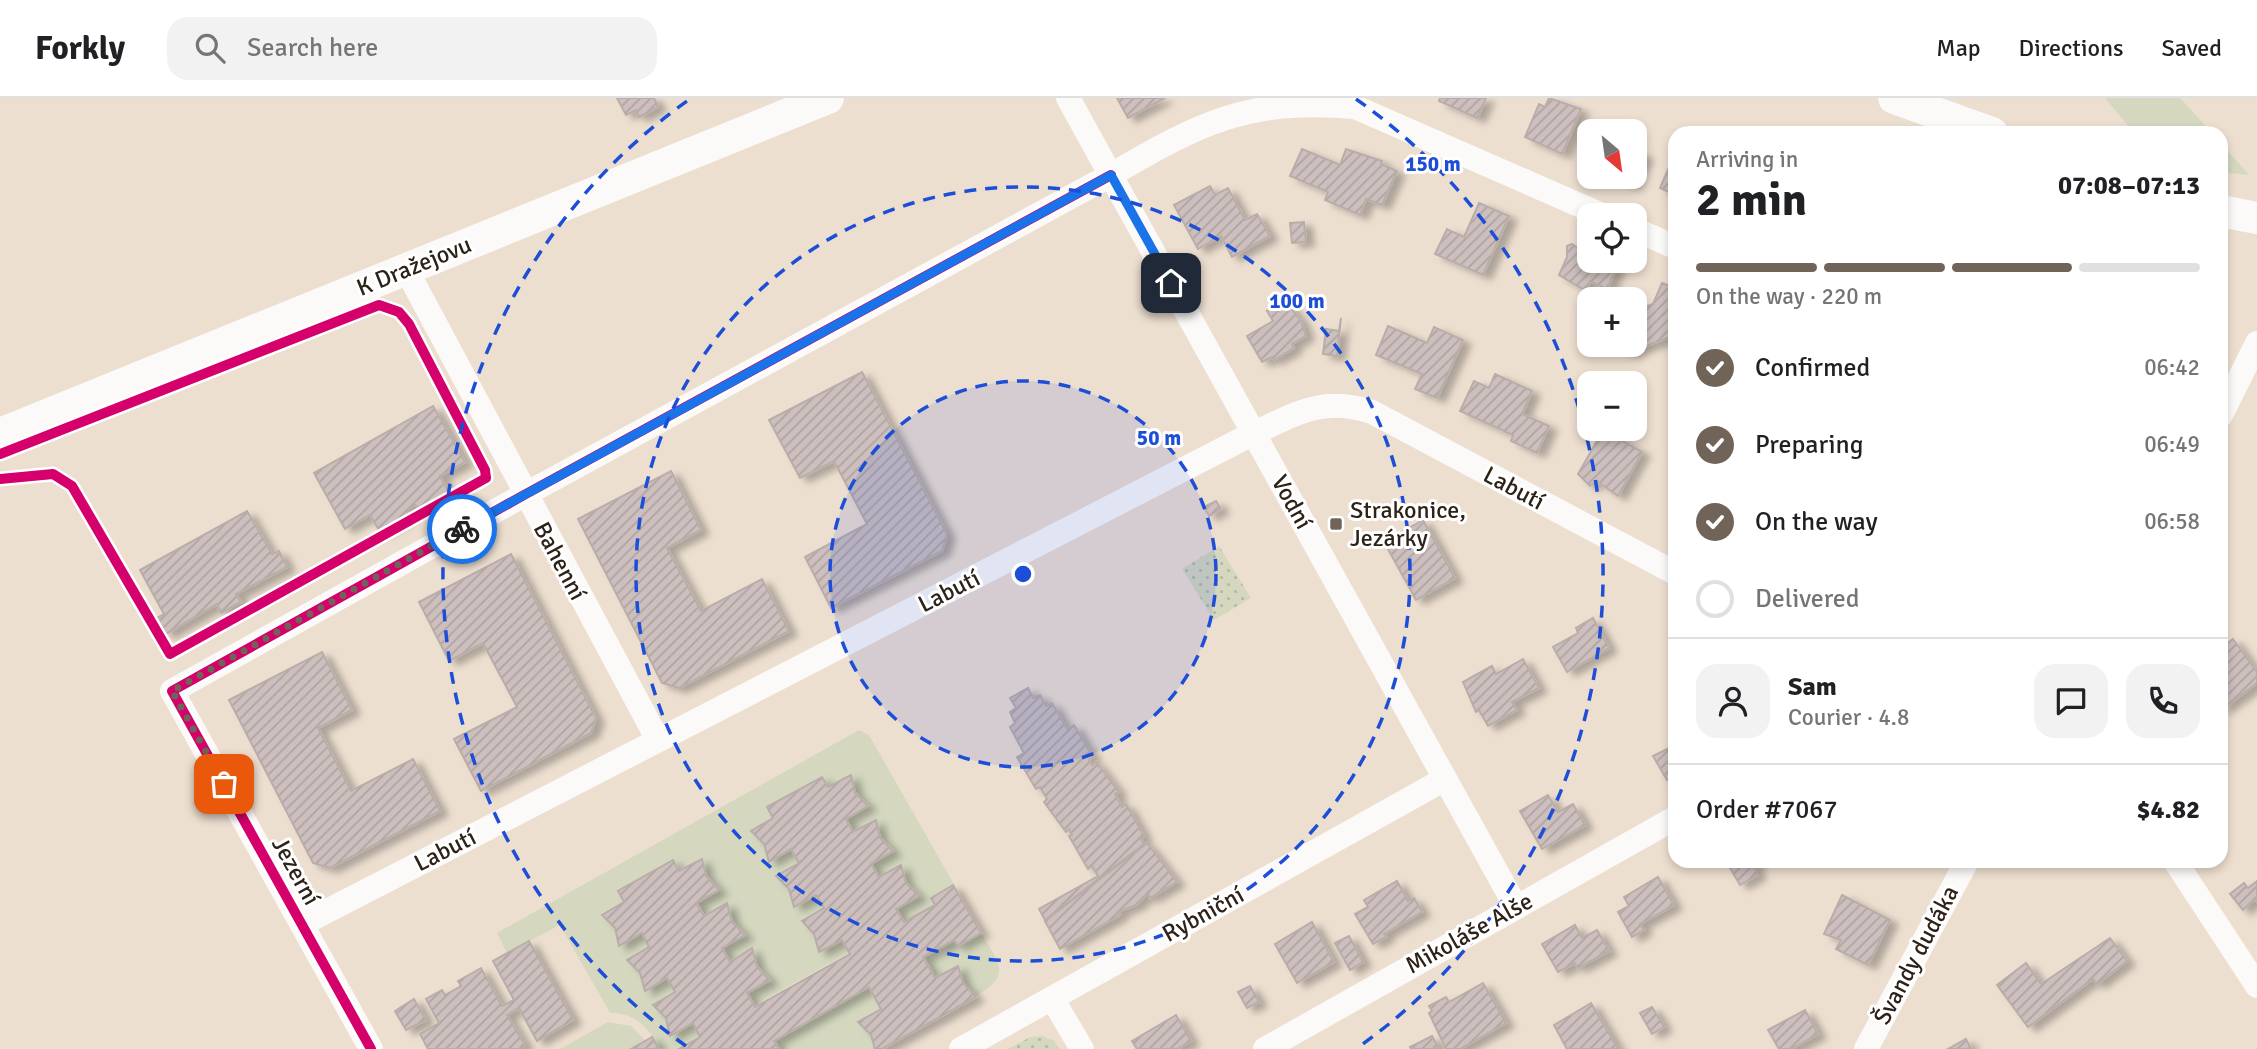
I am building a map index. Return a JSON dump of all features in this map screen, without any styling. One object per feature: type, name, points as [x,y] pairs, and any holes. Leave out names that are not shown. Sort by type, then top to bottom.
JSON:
[{"type":"street","name":"K Dražejovu","points":[[0,434],[828,98]]},
{"type":"street","name":"Vodní","points":[[1068,98],[1516,907]]},
{"type":"street","points":[[1894,98],[1972,126]]},
{"type":"street","points":[[524,495],[1111,175],[1201,122],[1242,107],[1282,100],[1320,101],[1355,107],[1577,204]]},
{"type":"street","points":[[2228,212],[2257,218]]},
{"type":"street","points":[[1647,235],[1668,244]]},
{"type":"street","name":"Bahenní","points":[[406,269],[524,495],[658,740]]},
{"type":"street","points":[[2228,401],[2257,343]]},
{"type":"street","name":"Labutí","points":[[302,924],[1254,433],[1299,412],[1325,404],[1349,404],[1372,412],[1668,569]]},
{"type":"street","name":"Jezerní","points":[[371,1049],[172,691],[524,495]]},
{"type":"street","name":"Rybniční","points":[[961,1049],[1445,779]]},
{"type":"street","name":"Mikoláše Alše","points":[[1265,1049],[1668,822]]},
{"type":"street","name":"Švandy dudáka","points":[[1866,1049],[1963,868]]},
{"type":"street","points":[[2180,868],[2257,986]]},
{"type":"street","points":[[1052,998],[1082,1049]]},
{"type":"green space","points":[[2105,98],[2180,98],[2206,126],[2128,126]]},
{"type":"green space","points":[[2228,151],[2249,175],[2228,173]]},
{"type":"green space","points":[[1219,546],[1251,598],[1214,620],[1182,569]]},
{"type":"green space","points":[[859,730],[869,735],[954,884],[931,897],[935,904],[904,922],[897,908],[919,895],[906,882],[902,864],[879,876],[871,863],[894,850],[881,837],[876,819],[854,831],[846,818],[868,805],[855,792],[851,774],[828,786],[822,776],[768,806],[774,817],[752,830],[764,843],[792,849],[799,862],[777,875],[790,888],[817,894],[825,907],[802,920],[815,933],[842,939],[850,952],[755,1005],[748,992],[770,979],[757,966],[753,948],[730,960],[722,947],[745,934],[732,921],[727,903],[705,915],[697,901],[719,889],[707,875],[702,858],[679,870],[673,860],[619,890],[625,901],[602,914],[615,927],[642,932],[650,946],[628,959],[641,972],[646,990],[668,978],[676,991],[653,1004],[666,1017],[693,1023],[701,1036],[678,1049],[660,1049],[640,1023],[627,1016],[610,1013],[560,925],[507,953],[497,933]]},
{"type":"green space","points":[[981,933],[997,961],[999,975],[995,982],[976,996],[963,983],[958,965],[936,977],[924,956],[954,938],[959,945]]},
{"type":"green space","points":[[869,986],[881,1008],[859,1021],[871,1034],[875,1049],[780,1049],[775,1039]]},
{"type":"green space","points":[[608,1022],[631,1026],[645,1040],[630,1049],[560,1049]]},
{"type":"green space","points":[[1042,1036],[1054,1041],[1060,1049],[1008,1049],[1030,1037]]},
{"type":"building","points":[[617,98],[654,98],[658,107],[639,117],[636,110],[626,115]]},
{"type":"building","points":[[1117,98],[1165,98],[1128,118]]},
{"type":"building","points":[[1440,98],[1486,98],[1477,118],[1439,101]]},
{"type":"building","points":[[1549,98],[1581,109],[1562,154],[1525,137],[1539,104],[1545,107]]},
{"type":"building","points":[[1302,149],[1340,165],[1346,149],[1382,161],[1381,164],[1397,171],[1382,205],[1366,199],[1360,215],[1325,200],[1328,192],[1290,176]]},
{"type":"building","points":[[1668,170],[1668,192],[1660,188]]},
{"type":"building","points":[[1210,186],[1215,195],[1228,188],[1245,220],[1257,214],[1270,236],[1232,257],[1221,236],[1198,249],[1174,205]]},
{"type":"building","points":[[1479,203],[1509,216],[1483,275],[1435,254],[1447,229],[1464,237]]},
{"type":"building","points":[[1304,222],[1306,242],[1292,243],[1290,223]]},
{"type":"building","points":[[1572,244],[1577,248],[1577,273],[1614,273],[1608,287],[1590,281],[1588,287],[1579,287],[1559,275],[1567,257],[1567,246]]},
{"type":"building","points":[[1662,283],[1668,285],[1668,338],[1647,346],[1647,306],[1653,304]]},
{"type":"building","points":[[1286,301],[1301,321],[1306,336],[1292,344],[1294,348],[1274,360],[1272,357],[1262,362],[1247,336],[1273,321],[1267,311]]},
{"type":"building","points":[[1341,318],[1337,356],[1323,354],[1326,329],[1339,331]]},
{"type":"building","points":[[1388,326],[1427,343],[1434,327],[1463,340],[1437,398],[1415,389],[1422,374],[1376,355]]},
{"type":"building","points":[[862,372],[947,534],[942,551],[831,608],[805,557],[867,524],[834,461],[800,478],[769,420]]},
{"type":"building","points":[[1495,374],[1532,391],[1522,414],[1549,426],[1537,453],[1511,441],[1513,435],[1460,411],[1474,381],[1489,388]]},
{"type":"building","points":[[433,406],[465,462],[440,476],[449,493],[421,509],[415,505],[408,509],[407,517],[380,532],[370,515],[345,529],[314,473]]},
{"type":"building","points":[[1597,441],[1622,441],[1642,452],[1618,496],[1597,481],[1590,486],[1578,474]]},
{"type":"building","points":[[671,471],[701,530],[667,548],[701,611],[762,579],[789,631],[679,688],[662,683],[578,519]]},
{"type":"building","points":[[1216,501],[1221,509],[1209,516],[1204,507]]},
{"type":"building","points":[[247,511],[272,554],[279,551],[287,567],[236,594],[241,602],[221,613],[217,604],[166,634],[157,618],[164,614],[140,570]]},
{"type":"building","points":[[1423,520],[1455,578],[1416,600],[1384,542]]},
{"type":"building","points":[[511,554],[596,718],[591,733],[481,791],[454,739],[517,707],[483,643],[449,661],[419,602]]},
{"type":"building","points":[[1593,618],[1609,648],[1567,672],[1553,647],[1578,633],[1576,628]]},
{"type":"building","points":[[2233,639],[2257,672],[2257,683],[2228,705],[2228,643]]},
{"type":"building","points":[[322,652],[352,710],[318,728],[351,791],[413,759],[440,811],[330,868],[313,863],[229,700]]},
{"type":"building","points":[[1523,659],[1539,688],[1512,702],[1517,710],[1488,726],[1479,710],[1476,712],[1463,682],[1492,666],[1496,674]]},
{"type":"building","points":[[1028,688],[1033,698],[1040,695],[1046,706],[1052,703],[1067,729],[1074,725],[1093,757],[1089,760],[1092,765],[1096,762],[1119,792],[1115,794],[1122,807],[1126,804],[1144,836],[1141,839],[1144,844],[1045,920],[1039,909],[1098,876],[1092,866],[1088,869],[1069,836],[1072,835],[1069,829],[1066,832],[1044,802],[1047,799],[1040,787],[1036,789],[1017,757],[1024,753],[1010,727],[1015,723],[1010,712],[1016,708],[1010,698]]},
{"type":"building","points":[[1668,748],[1667,780],[1653,756]]},
{"type":"building","points":[[851,775],[855,793],[868,806],[846,819],[853,832],[876,820],[880,838],[893,851],[871,864],[879,877],[901,865],[906,883],[919,896],[896,909],[904,922],[935,905],[931,898],[953,885],[981,933],[958,946],[954,940],[923,957],[935,978],[958,966],[963,983],[976,997],[882,1049],[875,1049],[871,1035],[858,1022],[881,1009],[869,987],[774,1041],[779,1049],[679,1049],[700,1037],[693,1023],[670,1036],[666,1018],[653,1005],[675,992],[667,978],[645,991],[640,973],[627,960],[649,947],[642,933],[619,946],[615,928],[602,915],[624,902],[618,891],[673,860],[679,871],[702,859],[706,876],[719,890],[696,903],[704,916],[727,903],[732,922],[745,935],[722,948],[730,962],[752,948],[757,967],[770,980],[747,993],[755,1007],[850,954],[842,940],[819,952],[814,934],[802,921],[824,908],[816,895],[794,907],[789,889],[776,876],[799,863],[791,849],[769,862],[764,844],[751,831],[773,818],[767,807],[822,777],[828,787]]},
{"type":"building","points":[[1548,795],[1558,812],[1573,804],[1585,825],[1542,849],[1520,811]]},
{"type":"building","points":[[1147,843],[1177,882],[1150,898],[1148,894],[1136,905],[1118,912],[1120,915],[1060,949],[1045,921]]},
{"type":"building","points":[[1730,868],[1754,868],[1758,875],[1740,885]]},
{"type":"building","points":[[1658,877],[1674,905],[1640,924],[1644,930],[1632,937],[1618,912],[1629,906],[1624,897]]},
{"type":"building","points":[[1397,881],[1408,901],[1414,898],[1422,912],[1384,934],[1386,937],[1373,944],[1355,914],[1368,907],[1364,900]]},
{"type":"building","points":[[2257,881],[2257,902],[2255,899],[2243,910],[2230,894],[2244,883],[2248,888]]},
{"type":"building","points":[[1842,895],[1890,920],[1868,965],[1836,949],[1841,940],[1824,934]]},
{"type":"building","points":[[1312,922],[1334,962],[1297,983],[1275,944]]},
{"type":"building","points":[[1575,925],[1582,938],[1597,930],[1609,951],[1578,968],[1575,963],[1558,972],[1542,944]]},
{"type":"building","points":[[1349,936],[1363,962],[1350,970],[1335,943]]},
{"type":"building","points":[[2110,938],[2127,961],[2097,984],[2093,979],[2028,1027],[1997,985],[2026,963],[2041,984]]},
{"type":"building","points":[[529,941],[573,1020],[537,1041],[519,1008],[507,1015],[525,1045],[522,1049],[428,1049],[420,1034],[439,1023],[426,999],[442,990],[445,995],[461,986],[458,981],[481,968],[502,1006],[514,1000],[493,961]]},
{"type":"building","points":[[1483,983],[1506,1023],[1460,1049],[1446,1049],[1429,1013],[1432,1011],[1429,1006],[1446,997],[1449,1002]]},
{"type":"building","points":[[1250,986],[1259,1002],[1247,1008],[1238,992]]},
{"type":"building","points":[[414,999],[426,1020],[406,1030],[395,1011]]},
{"type":"building","points":[[1591,1003],[1618,1049],[1567,1049],[1554,1025]]},
{"type":"building","points":[[1652,1007],[1664,1027],[1652,1034],[1640,1013]]},
{"type":"building","points":[[1805,1010],[1818,1034],[1791,1049],[1779,1049],[1768,1030]]},
{"type":"building","points":[[1176,1015],[1191,1041],[1177,1049],[1137,1049],[1132,1041]]},
{"type":"building","points":[[1432,1036],[1439,1049],[1411,1049],[1410,1047]]},
{"type":"building","points":[[652,1037],[659,1049],[631,1049]]},
{"type":"building","points":[[1966,1039],[1971,1049],[1948,1049]]},
{"type":"cycle path","points":[[371,1049],[172,691],[524,495],[1111,175]]},
{"type":"cycle path","points":[[0,454],[379,305],[399,312],[409,324],[485,470],[486,478],[170,654],[72,486],[53,474],[0,479]]},
{"type":"way so far","points":[[224,784],[172,691],[462,529]]},
{"type":"place","name":"Strakonice, Jezárky","points":[[1336,524]]},
{"type":"route","points":[[462,529],[1111,175],[1171,283]]}]
